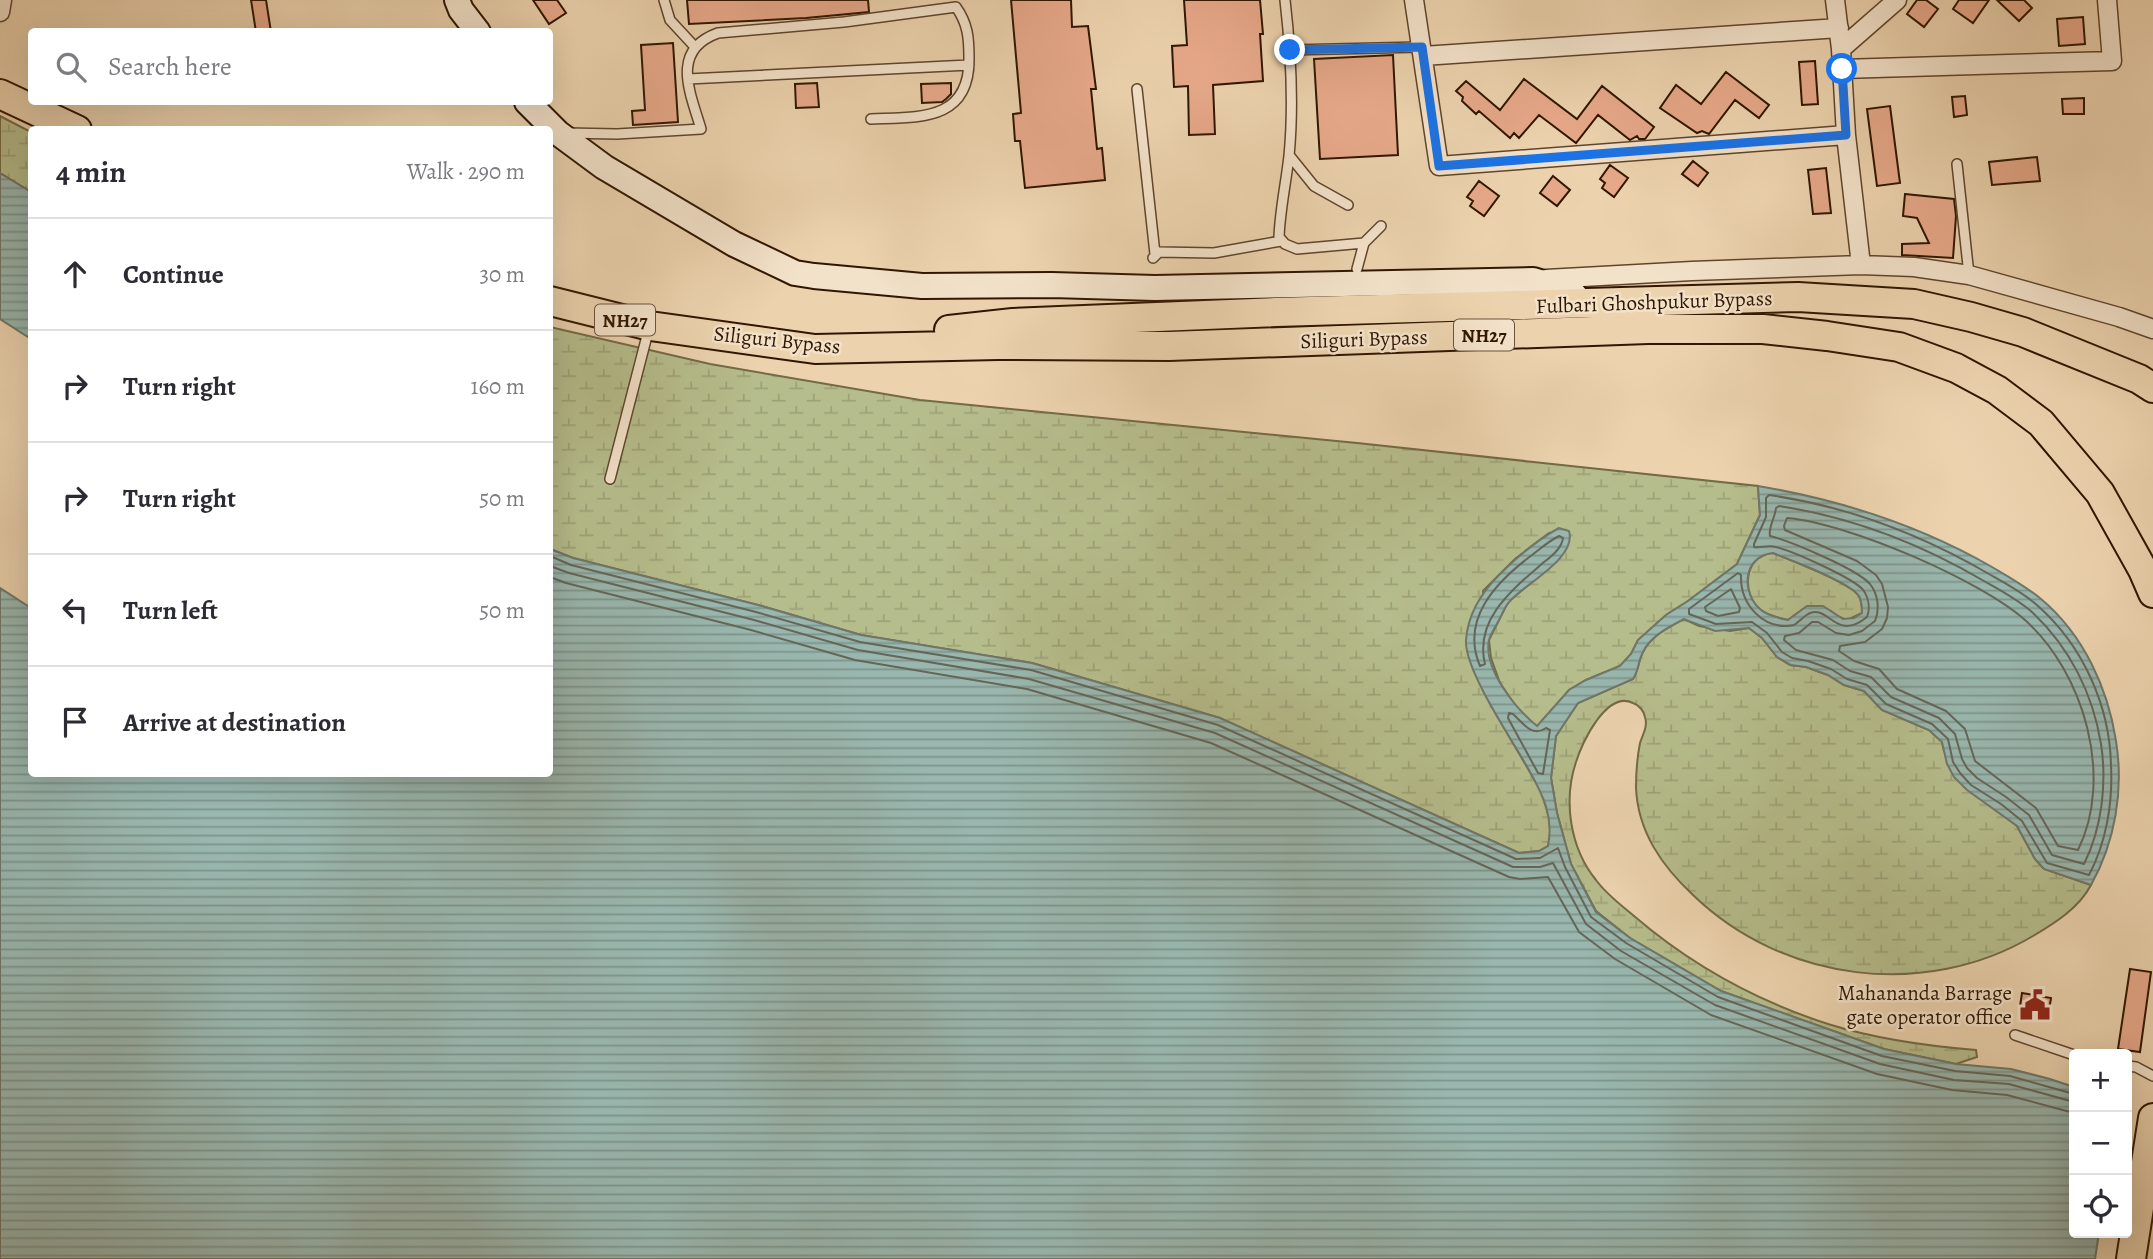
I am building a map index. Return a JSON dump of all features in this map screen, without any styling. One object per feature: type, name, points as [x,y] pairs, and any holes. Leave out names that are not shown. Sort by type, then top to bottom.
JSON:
[{"type":"highway","points":[[0,94],[68,126]]},
{"type":"highway","name":"Fulbari Ghoshpukur Bypass","points":[[702,332],[872,338],[1013,323],[1276,312],[1798,298],[1914,304],[2023,332],[2140,379],[2153,388]]},
{"type":"highway","name":"Siliguri Bypass","points":[[553,301],[650,326],[814,349],[1170,345],[1648,329],[1763,329],[1899,346],[1956,368],[1997,390],[2041,423],[2100,493],[2153,593]]},
{"type":"highway","points":[[2131,1259],[2153,1118]]},
{"type":"main road","points":[[457,0],[475,28]]},
{"type":"main road","points":[[530,105],[551,126]]},
{"type":"main road","points":[[553,128],[604,167],[734,244],[795,273],[922,286],[1052,285],[1155,288],[1533,280],[1572,292],[1582,304]]},
{"type":"street","points":[[0,12],[2,0]]},
{"type":"street","points":[[1414,0],[1439,166],[1846,135]]},
{"type":"street","points":[[1835,0],[1846,135],[1861,265]]},
{"type":"street","points":[[1841,49],[1897,0]]},
{"type":"street","points":[[1842,69],[2112,61],[2108,0]]},
{"type":"street","points":[[1422,51],[1839,29]]},
{"type":"street","points":[[1533,280],[1861,265],[1914,267],[1969,275],[2153,329]]},
{"type":"lane","points":[[664,0],[670,20],[695,47]]},
{"type":"lane","points":[[1284,0],[1290,50],[1289,155],[1279,230],[1281,241],[1290,248],[1297,249],[1364,243]]},
{"type":"lane","points":[[558,133],[617,134],[701,129],[688,79],[689,55],[707,37],[726,31],[844,23],[957,4],[968,27],[969,65],[964,89],[949,108],[923,116],[871,119]]},
{"type":"lane","points":[[1290,50],[1422,51]]},
{"type":"lane","points":[[688,79],[969,65]]},
{"type":"lane","points":[[1138,89],[1154,256],[1164,252],[1214,253],[1281,241]]},
{"type":"lane","points":[[1289,155],[1314,186],[1348,205]]},
{"type":"lane","points":[[1957,164],[1969,275]]},
{"type":"lane","points":[[1357,269],[1364,243],[1381,226]]},
{"type":"lane","points":[[610,479],[650,326]]},
{"type":"lane","points":[[2015,1035],[2069,1053]]},
{"type":"lane","points":[[2132,1066],[2153,1076]]},
{"type":"green space","points":[[0,116],[28,130],[28,190],[0,173]]},
{"type":"green space","points":[[553,328],[710,364],[920,400],[1758,486],[1760,515],[1737,564],[1666,615],[1638,640],[1631,654],[1620,666],[1569,690],[1537,727],[1517,708],[1500,683],[1491,658],[1489,640],[1508,602],[1560,558],[1549,533],[1515,559],[1483,591],[1489,702],[1541,791],[1552,827],[1548,846],[1539,851],[1519,853],[1220,718],[1032,663],[861,635],[758,605],[573,558],[553,550]]},
{"type":"green space","points":[[1773,553],[1853,590],[1860,598],[1862,613],[1847,620],[1831,611],[1803,609],[1788,620],[1764,612],[1750,595],[1748,577],[1756,561]]},
{"type":"green space","points":[[1684,619],[1699,626],[1730,631],[1749,628],[1762,638],[1777,657],[1790,665],[1806,667],[1828,675],[1844,685],[1864,691],[1882,710],[1929,730],[1942,742],[1944,751],[1997,809],[2017,826],[2035,859],[2044,869],[2091,885],[2073,908],[2033,936],[1991,956],[1947,969],[1902,974],[1856,972],[1812,963],[1769,947],[1729,924],[1693,895],[1671,872],[1654,847],[1641,819],[1636,788],[1638,754],[1646,720],[1639,707],[1623,701],[1614,704],[1597,720],[1584,743],[1572,777],[1571,824],[1587,867],[1609,895],[1678,950],[1750,992],[1828,1024],[1901,1041],[1976,1050],[1977,1057],[1956,1064],[1884,1049],[1721,991],[1630,938],[1596,911],[1571,864],[1557,813],[1551,778],[1556,736],[1578,703],[1633,679],[1646,646],[1661,632]]},
{"type":"water","points":[[0,173],[28,190],[28,337],[0,319]]},
{"type":"water","points":[[1758,486],[1879,516],[1964,552],[2030,590],[2056,613],[2081,645],[2107,701],[2116,741],[2119,778],[2112,833],[2091,885],[2044,869],[2035,859],[2017,826],[1967,790],[1954,777],[1947,764],[1942,742],[1929,730],[1882,710],[1864,691],[1844,685],[1828,675],[1806,667],[1791,665],[1777,657],[1762,638],[1749,628],[1715,631],[1684,619],[1660,632],[1646,646],[1633,679],[1578,703],[1556,736],[1551,778],[1571,864],[1596,912],[1630,938],[1721,991],[1884,1049],[1956,1064],[2011,1069],[2069,1085],[2069,1238],[2098,1238],[2095,1259],[0,1259],[0,588],[28,606],[28,777],[553,777],[553,550],[573,558],[758,605],[861,635],[1032,663],[1220,718],[1519,853],[1539,851],[1548,846],[1550,825],[1539,788],[1481,687],[1467,653],[1469,621],[1481,596],[1499,575],[1535,543],[1559,528],[1569,531],[1565,551],[1508,603],[1489,640],[1491,663],[1503,688],[1537,726],[1569,690],[1620,666],[1631,654],[1638,640],[1666,615],[1737,564],[1760,515]],"holes":[[[1773,553],[1832,578],[1859,596],[1862,613],[1854,618],[1843,619],[1823,606],[1807,606],[1788,620],[1764,612],[1750,595],[1748,586],[1750,568],[1755,561]]]},
{"type":"building","points":[[251,0],[266,0],[270,28],[255,28]]},
{"type":"building","points":[[533,0],[557,0],[566,13],[549,24]]},
{"type":"building","points":[[687,0],[868,0],[869,12],[689,24]]},
{"type":"building","points":[[1011,0],[1071,0],[1072,27],[1088,26],[1096,89],[1091,89],[1097,149],[1102,148],[1105,180],[1025,188],[1020,141],[1015,141],[1013,114],[1021,113]]},
{"type":"building","points":[[1184,0],[1260,0],[1263,81],[1213,85],[1215,134],[1189,135],[1188,86],[1174,87],[1172,46],[1187,45]]},
{"type":"building","points":[[1917,0],[1926,0],[1938,9],[1924,27],[1907,14]]},
{"type":"building","points":[[1959,0],[1989,0],[1973,23],[1953,9]]},
{"type":"building","points":[[1997,0],[2024,0],[2032,8],[2019,21]]},
{"type":"building","points":[[2083,17],[2085,44],[2059,46],[2057,19]]},
{"type":"building","points":[[673,43],[678,122],[633,125],[632,111],[645,110],[641,45]]},
{"type":"building","points":[[1393,55],[1398,155],[1320,159],[1314,59]]},
{"type":"building","points":[[1815,61],[1818,104],[1802,105],[1799,62]]},
{"type":"building","points":[[1726,72],[1769,105],[1759,118],[1735,100],[1709,134],[1702,131],[1697,133],[1660,108],[1676,85],[1701,104]]},
{"type":"building","points":[[1524,79],[1577,119],[1602,86],[1654,127],[1645,139],[1639,139],[1637,136],[1630,140],[1598,115],[1576,143],[1539,115],[1519,138],[1514,133],[1510,138],[1479,111],[1476,114],[1456,91],[1466,81],[1500,110]]},
{"type":"building","points":[[817,83],[819,107],[796,108],[795,84]]},
{"type":"building","points":[[951,83],[951,94],[942,102],[922,103],[921,84]]},
{"type":"building","points":[[1965,96],[1967,115],[1954,117],[1952,97]]},
{"type":"building","points":[[2084,98],[2084,114],[2063,114],[2062,99]]},
{"type":"building","points":[[1890,106],[1900,183],[1877,186],[1867,109]]},
{"type":"building","points":[[2037,157],[2040,181],[1992,185],[1989,162]]},
{"type":"building","points":[[1693,161],[1708,173],[1698,186],[1682,174]]},
{"type":"building","points":[[1610,165],[1628,178],[1614,197],[1602,188],[1605,183],[1600,179]]},
{"type":"building","points":[[1826,168],[1831,213],[1813,214],[1808,170]]},
{"type":"building","points":[[1553,176],[1570,190],[1557,206],[1540,193]]},
{"type":"building","points":[[1479,181],[1499,196],[1484,216],[1470,206],[1473,201],[1467,197]]},
{"type":"building","points":[[1905,194],[1954,199],[1956,216],[1953,258],[1902,255],[1902,244],[1929,243],[1917,218],[1903,216]]},
{"type":"building","points":[[2130,969],[2151,972],[2140,1052],[2118,1049]]},
{"type":"building","name":"Mahananda Barrage gate operator office","points":[[2022,993],[2051,998],[2048,1017],[2019,1013]]},
{"type":"place","name":"Mahananda Barrage gate operator office","points":[[2035,1005]]},
{"type":"route","points":[[1290,50],[1422,47],[1439,166],[1846,135],[1842,69]]}]
